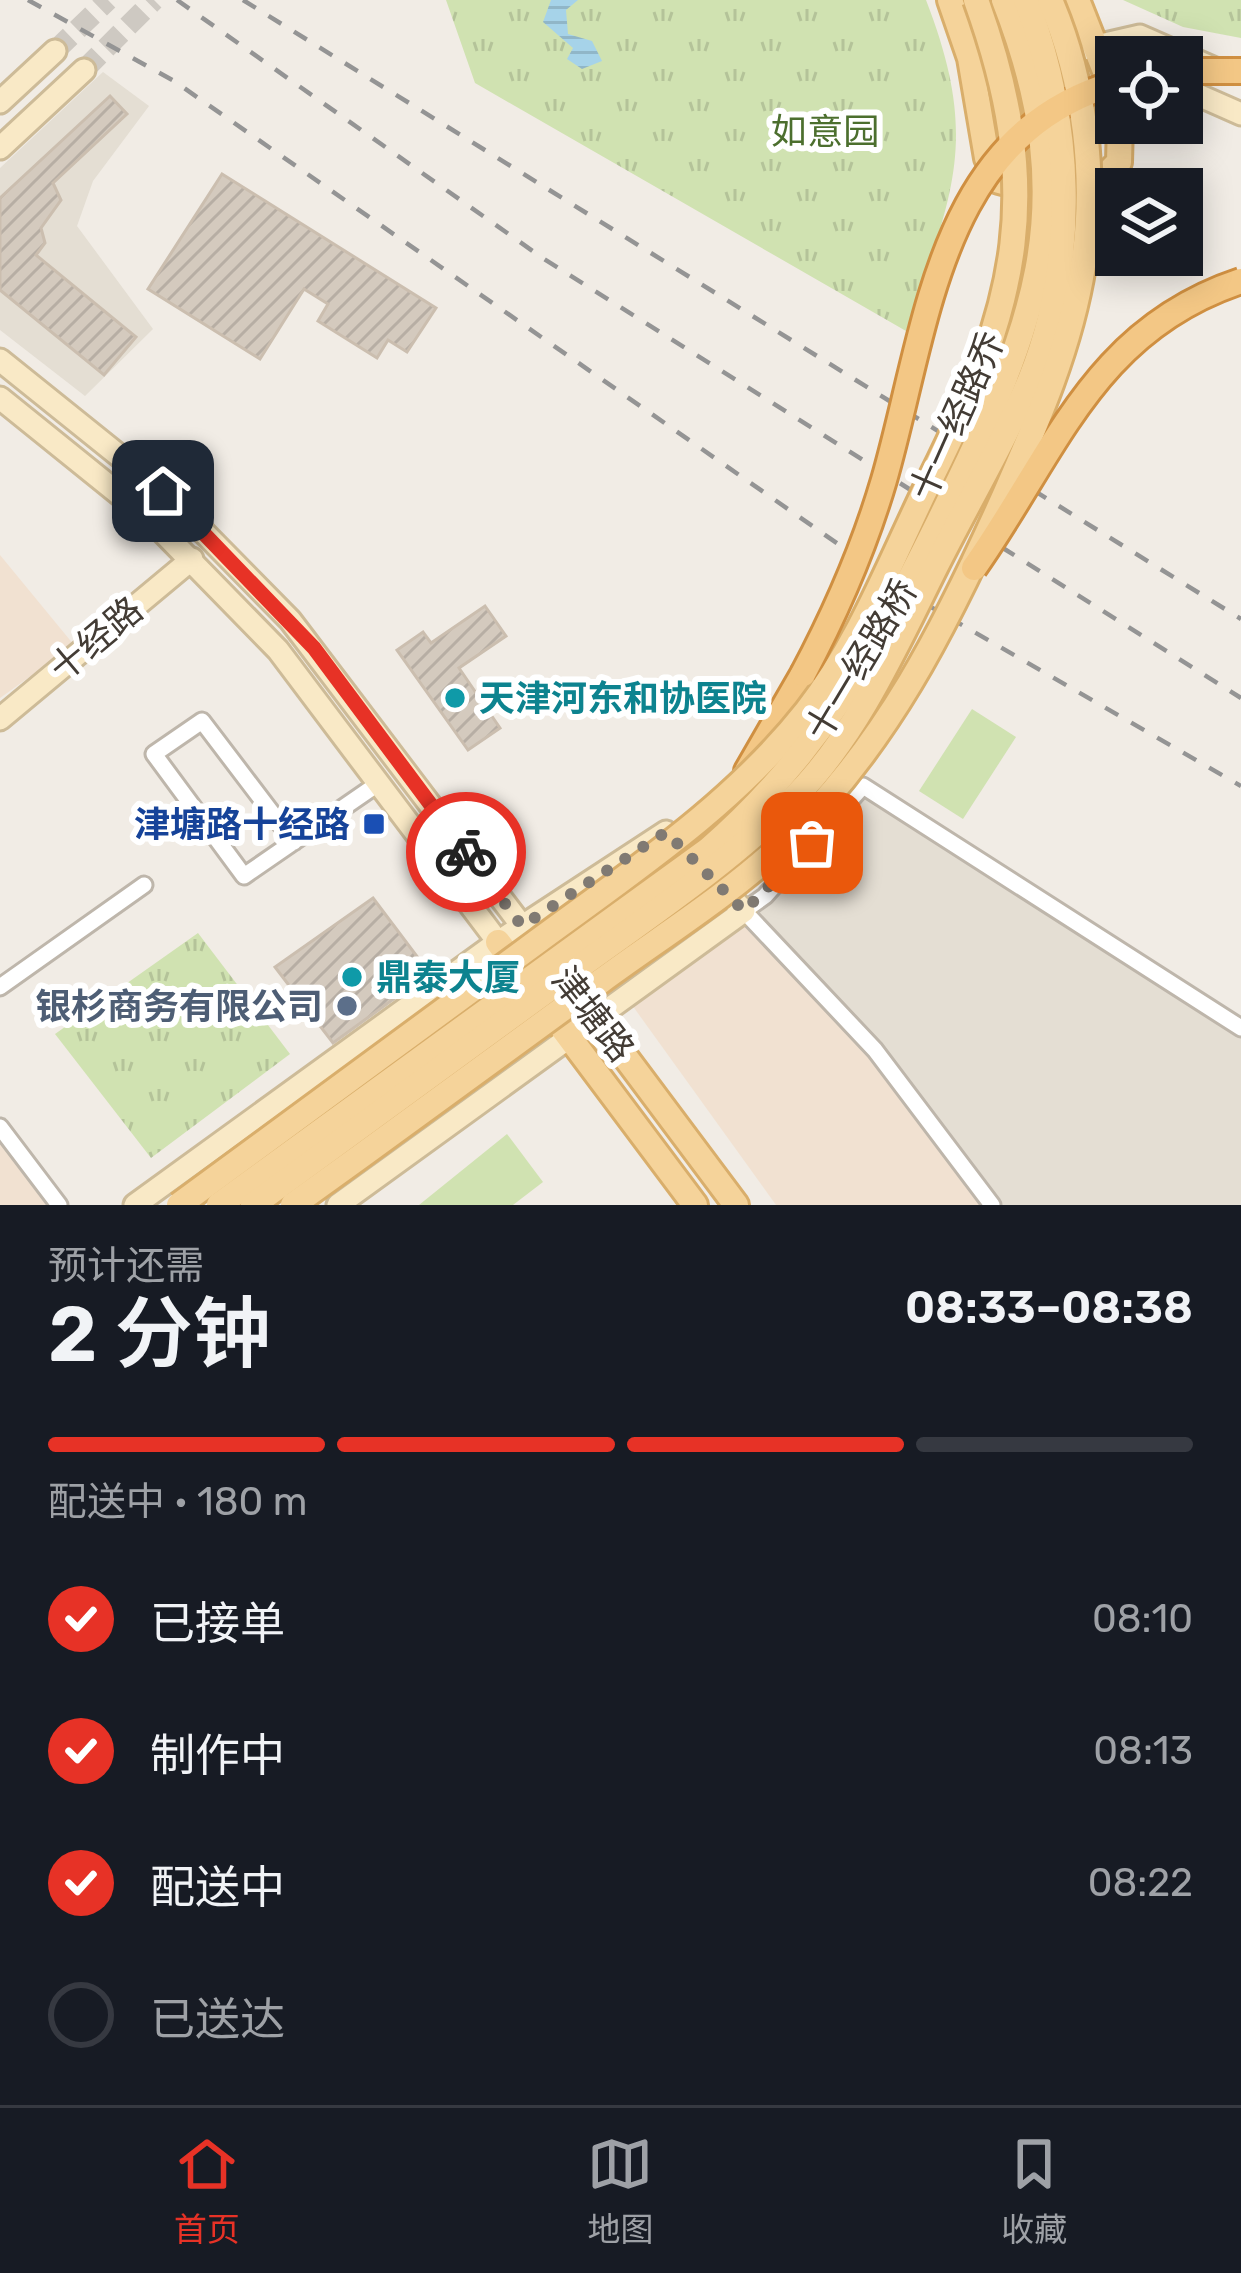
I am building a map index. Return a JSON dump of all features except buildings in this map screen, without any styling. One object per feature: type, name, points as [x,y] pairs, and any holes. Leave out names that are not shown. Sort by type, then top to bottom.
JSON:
[{"type":"highway","points":[[1203,81],[1241,76]]},
{"type":"highway","points":[[738,785],[833,617],[856,562],[886,472],[940,269],[975,190],[1024,130],[1065,102],[1095,90]]},
{"type":"highway","points":[[974,568],[1020,501],[1070,410],[1123,348],[1180,307],[1241,281]]},
{"type":"main road","points":[[950,0],[977,89],[987,158],[993,173],[1010,188],[1053,190],[1101,180],[1119,162],[1120,144]]},
{"type":"main road","name":"十一经路乔","points":[[179,1205],[686,832],[738,785],[827,682],[953,434],[998,324],[1015,237],[1014,130],[976,0]]},
{"type":"main road","name":"十一经路桥","points":[[219,1205],[708,850],[773,791],[850,692],[989,423],[1032,306],[1043,239],[1040,138],[1030,76],[1004,0]]},
{"type":"main road","name":"十一经路桥","points":[[253,1205],[655,912],[771,820],[822,765],[863,705],[1014,413],[1053,301],[1063,230],[1060,140],[1048,66],[1026,0]]},
{"type":"main road","name":"十一经路桥","points":[[293,1205],[783,844],[895,710],[974,568],[1060,363],[1084,264],[1086,142],[1069,51],[1050,0]]},
{"type":"main road","points":[[1078,0],[1097,18],[1140,36]]},
{"type":"main road","points":[[1078,0],[1095,38]]},
{"type":"main road","points":[[977,89],[1095,44]]},
{"type":"main road","points":[[0,102],[55,51]]},
{"type":"main road","points":[[1203,61],[1241,76]]},
{"type":"main road","points":[[0,148],[84,70]]},
{"type":"main road","points":[[1203,94],[1241,114]]},
{"type":"main road","name":"津塘路","points":[[0,360],[163,491],[290,620],[522,926],[598,1016],[736,1205]]},
{"type":"main road","name":"津塘路","points":[[0,398],[192,559],[278,650],[695,1205]]},
{"type":"main road","name":"十经路","points":[[0,719],[192,559]]},
{"type":"main road","points":[[135,1205],[498,942],[666,832],[744,911],[338,1205]]},
{"type":"street","points":[[294,842],[202,721],[154,754],[244,876],[294,842],[379,783]]},
{"type":"street","points":[[992,1205],[875,1050],[744,911],[765,896],[863,786],[1241,1028]]},
{"type":"street","points":[[0,987],[144,885]]},
{"type":"street","points":[[0,1127],[59,1205]]},
{"type":"shaded area","points":[[103,72],[149,106],[93,181],[77,226],[153,329],[85,396],[0,330],[0,168]]},
{"type":"shaded area","points":[[0,555],[74,645],[0,698]]},
{"type":"shaded area","points":[[867,795],[1241,1035],[1241,1205],[981,1205],[757,911]]},
{"type":"shaded area","points":[[757,911],[872,1053],[982,1205],[776,1205],[632,1005]]},
{"type":"shaded area","points":[[0,1138],[46,1205],[0,1205]]},
{"type":"green space","name":"如意园","points":[[446,0],[926,0],[953,92],[954,167],[947,204],[906,331],[475,83]]},
{"type":"green space","points":[[1123,0],[1241,0],[1241,38],[1183,27]]},
{"type":"green space","points":[[972,709],[1016,737],[963,819],[919,791]]},
{"type":"green space","points":[[198,933],[290,1054],[151,1158],[55,1034]]},
{"type":"green space","points":[[507,1134],[543,1182],[513,1205],[419,1205]]},
{"type":"water","points":[[551,0],[578,0],[566,10],[568,34],[592,41],[602,61],[582,69],[567,59],[573,48],[543,22]]},
{"type":"tunnel","points":[[55,51],[108,0]]},
{"type":"tunnel","points":[[84,70],[154,0]]},
{"type":"railway","points":[[28,0],[174,81],[917,599],[1241,786]]},
{"type":"railway","points":[[177,0],[544,259],[1241,698]]},
{"type":"railway","points":[[243,0],[1241,619]]},
{"type":"way so far","points":[[466,852],[522,926],[666,832],[744,911],[765,896],[812,843]]},
{"type":"place","name":"天津河东和协医院","points":[[455,698]]},
{"type":"place","name":"津塘路十经路","points":[[374,824]]},
{"type":"place","name":"鼎泰大厦","points":[[352,977]]},
{"type":"place","name":"银杉商务有限公司","points":[[347,1006]]},
{"type":"route","points":[[163,491],[314,648],[466,852]]}]
